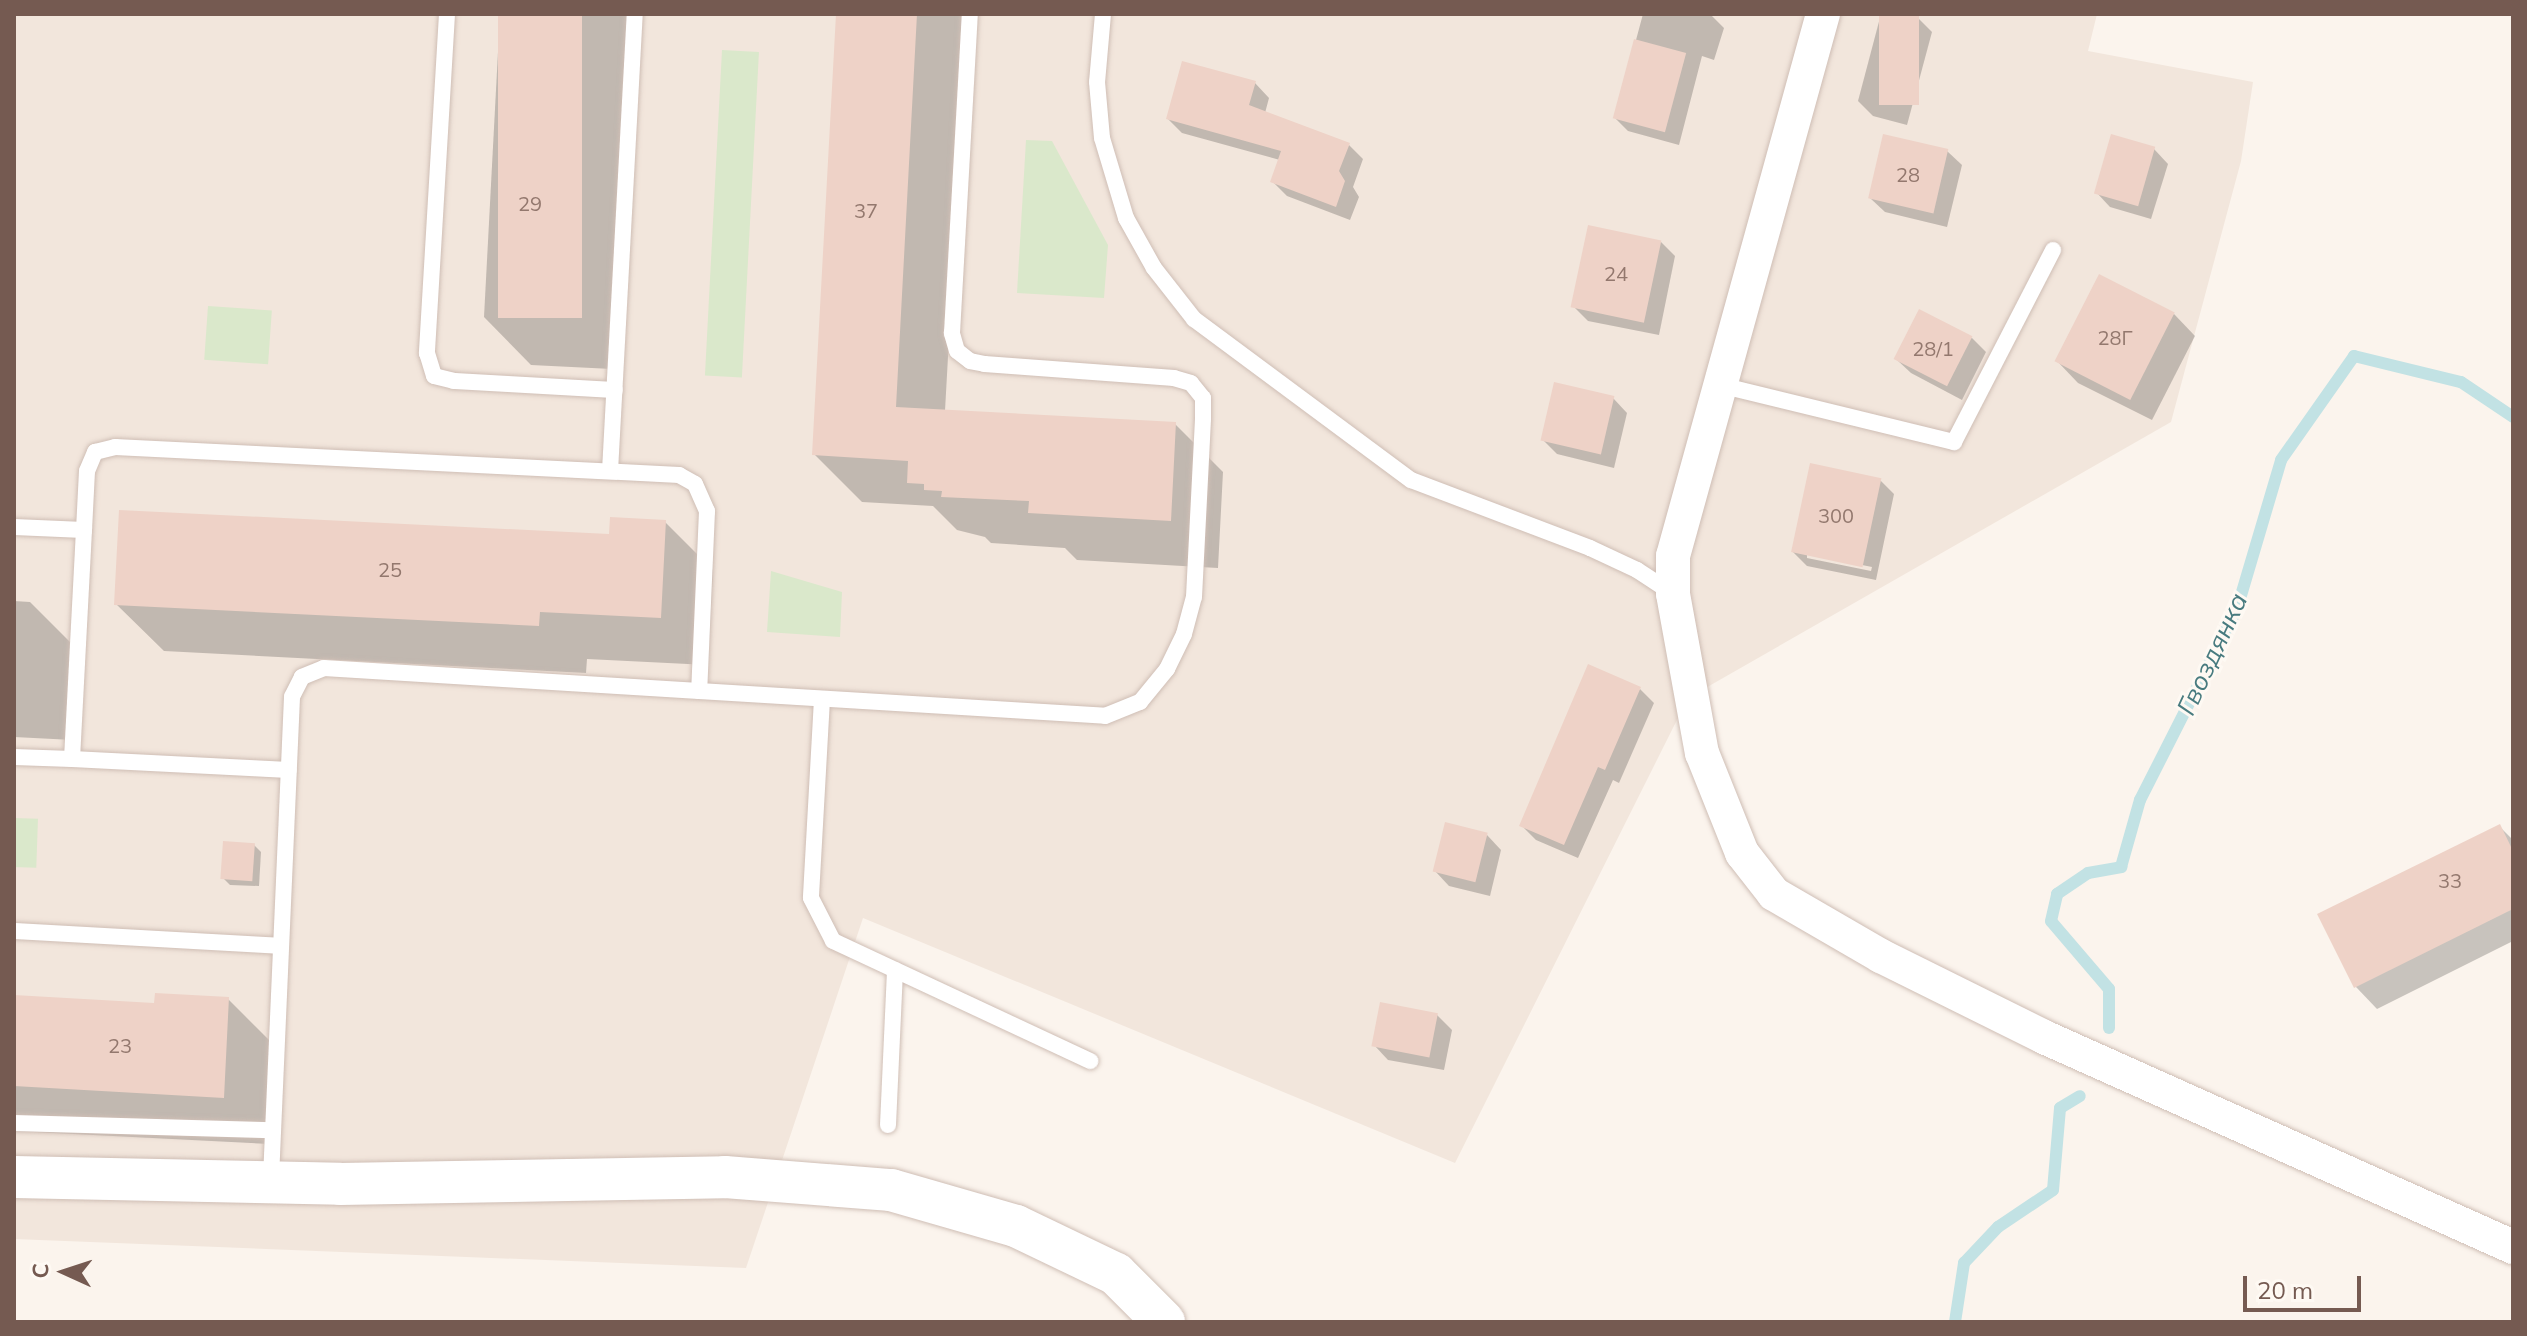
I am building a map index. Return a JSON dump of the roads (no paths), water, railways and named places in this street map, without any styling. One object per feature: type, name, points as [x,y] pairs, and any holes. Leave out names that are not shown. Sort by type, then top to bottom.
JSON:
[{"type":"street","points":[[1823,14],[1673,556],[1673,594],[1702,753],[1742,853],[1774,894],[1881,956],[2044,1037],[2513,1247]]},
{"type":"street","points":[[14,1177],[271,1182],[725,1177],[891,1190],[1016,1226],[1116,1274],[1164,1322]]},
{"type":"lane","points":[[447,14],[427,353],[434,376],[454,381],[615,390]]},
{"type":"lane","points":[[610,471],[635,14]]},
{"type":"lane","points":[[271,1182],[292,697],[302,677],[324,668],[1105,716],[1140,702],[1167,669],[1184,634],[1194,597],[1203,398],[1191,383],[1174,378],[985,364],[970,361],[957,351],[952,333],[970,14]]},
{"type":"lane","points":[[1103,14],[1097,82],[1102,138],[1126,218],[1154,268],[1194,319],[1411,480],[1590,548],[1637,570],[1673,594]]},
{"type":"lane","points":[[1720,385],[1954,442],[2053,250]]},
{"type":"lane","points":[[72,759],[87,471],[95,452],[115,447],[679,475],[695,484],[709,522],[699,691]]},
{"type":"lane","points":[[14,527],[84,530]]},
{"type":"lane","points":[[822,699],[811,898],[833,941],[1090,1061]]},
{"type":"lane","points":[[14,757],[289,770]]},
{"type":"lane","points":[[14,931],[280,946]]},
{"type":"lane","points":[[888,1125],[895,970]]},
{"type":"lane","points":[[14,1123],[272,1130]]},
{"type":"waterway","name":"Гвоздянка","points":[[2109,1028],[2109,989],[2051,921],[2057,894],[2088,873],[2121,867],[2140,800],[2237,609],[2281,460],[2354,356],[2461,382],[2513,417]]},
{"type":"waterway","name":"Гвоздянка","points":[[1955,1322],[1964,1263],[1998,1227],[2053,1190],[2060,1108],[2080,1096]]}]
